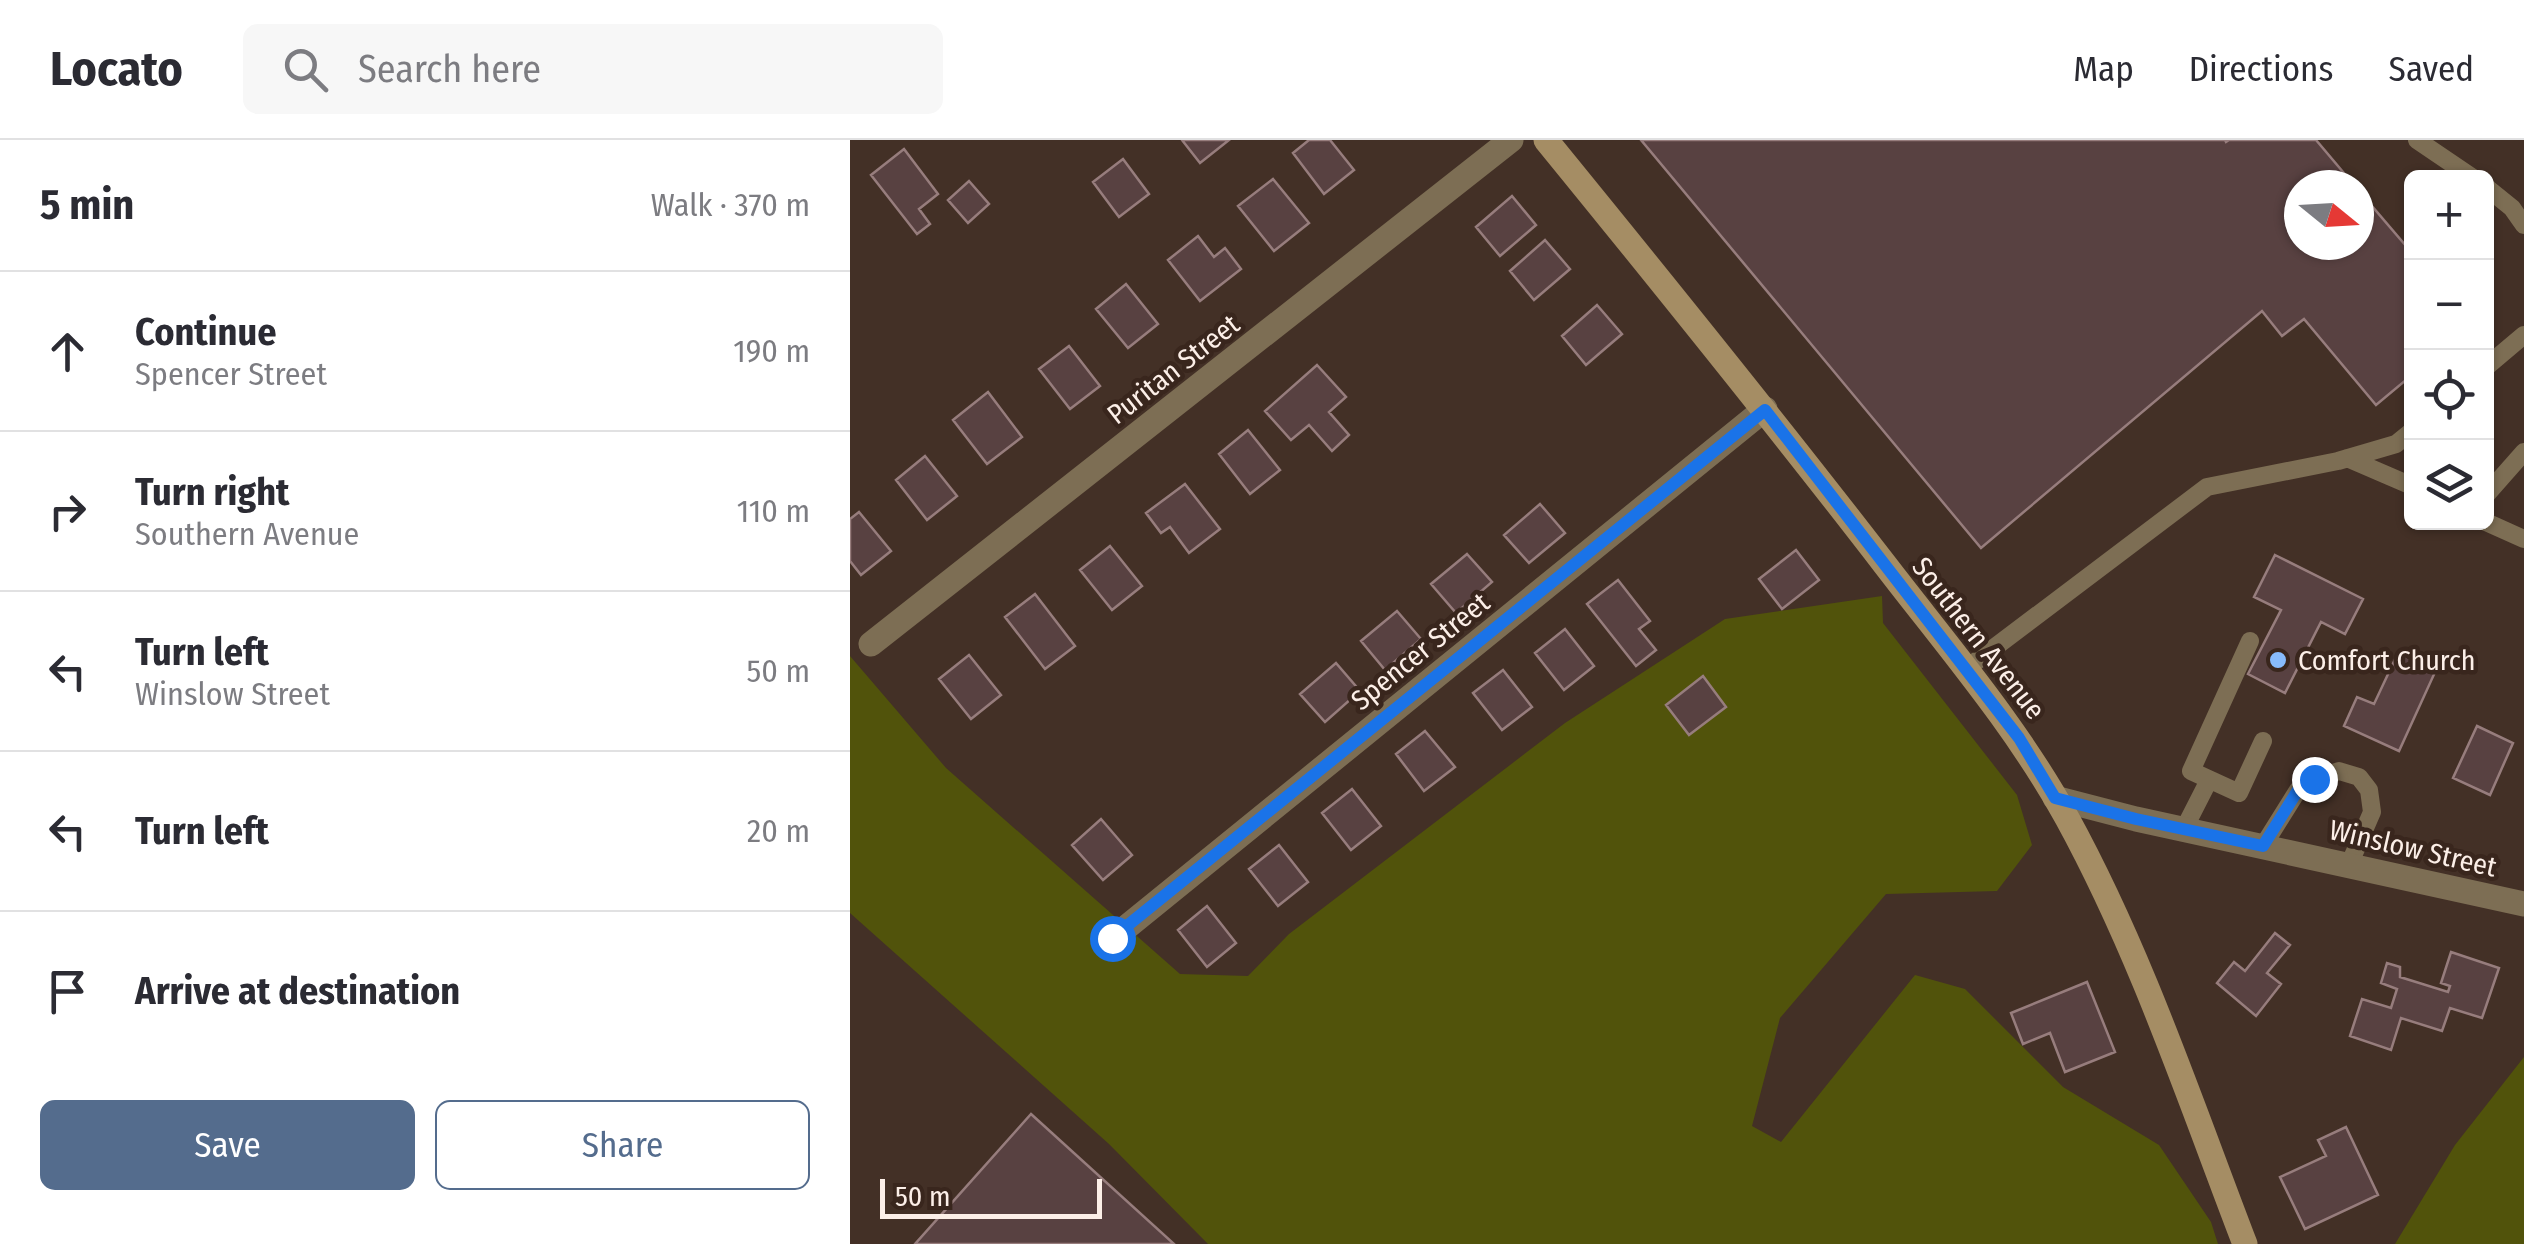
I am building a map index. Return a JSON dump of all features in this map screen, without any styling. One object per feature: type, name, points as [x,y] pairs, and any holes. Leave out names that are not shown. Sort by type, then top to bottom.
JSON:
[{"type":"main road","name":"Southern Avenue","points":[[1546,140],[1765,410],[2019,738],[2096,873],[2136,960],[2244,1244]]},
{"type":"street","name":"Puritan Street","points":[[871,644],[1511,140]]},
{"type":"street","name":"Spencer Street","points":[[1112,938],[1765,410]]},
{"type":"street","name":"Winslow Street","points":[[2055,798],[2524,904]]},
{"type":"lane","points":[[2416,140],[2461,170]]},
{"type":"lane","points":[[2494,193],[2512,208],[2524,225]]},
{"type":"lane","points":[[2494,360],[2524,335]]},
{"type":"lane","points":[[1966,670],[2207,488],[2347,458],[2396,444],[2404,438]]},
{"type":"lane","points":[[2494,486],[2524,452]]},
{"type":"lane","points":[[2347,458],[2404,483]]},
{"type":"lane","points":[[2494,526],[2524,539]]},
{"type":"lane","points":[[2250,641],[2191,771],[2240,793],[2263,741]]},
{"type":"lane","points":[[2263,846],[2298,790],[2314,779],[2339,771],[2359,778],[2369,790],[2372,812],[2349,865]]},
{"type":"lane","points":[[2184,829],[2210,780]]},
{"type":"shaded area","points":[[1882,596],[1883,623],[2017,795],[2032,845],[1997,891],[1886,894],[1780,1018],[1752,1126],[1781,1142],[1915,975],[1965,989],[2063,1087],[2159,1145],[2211,1222],[2218,1244],[1208,1244],[1109,1144],[850,913],[850,656],[946,768],[1180,974],[1248,976],[1289,934],[1565,723],[1725,619]]},
{"type":"shaded area","points":[[2524,1057],[2524,1244],[2395,1244],[2455,1145]]},
{"type":"building","points":[[1182,140],[1229,140],[1200,163]]},
{"type":"building","points":[[1309,140],[1330,140],[1354,170],[1324,194],[1293,153]]},
{"type":"building","points":[[1641,140],[2316,140],[2341,170],[2284,170],[2284,260],[2374,260],[2374,209],[2404,244],[2404,382],[2376,405],[2304,319],[2282,336],[2262,311],[1981,548]]},
{"type":"building","points":[[904,149],[938,194],[919,209],[930,224],[917,234],[871,175]]},
{"type":"building","points":[[1123,159],[1149,194],[1119,217],[1093,182]]},
{"type":"building","points":[[1273,179],[1309,223],[1274,251],[1238,206]]},
{"type":"building","points":[[969,181],[989,204],[968,223],[948,200]]},
{"type":"building","points":[[1512,196],[1536,225],[1500,256],[1476,227]]},
{"type":"building","points":[[1198,236],[1214,257],[1225,248],[1241,269],[1200,301],[1168,260]]},
{"type":"building","points":[[1545,240],[1570,269],[1534,300],[1510,271]]},
{"type":"building","points":[[1126,284],[1158,324],[1128,348],[1096,309]]},
{"type":"building","points":[[1597,305],[1622,334],[1586,365],[1562,336]]},
{"type":"building","points":[[1069,346],[1100,386],[1070,409],[1039,369]]},
{"type":"building","points":[[1317,365],[1346,397],[1329,412],[1349,435],[1332,451],[1309,425],[1291,440],[1265,411]]},
{"type":"building","points":[[988,392],[1022,437],[987,464],[953,420]]},
{"type":"building","points":[[1248,430],[1280,470],[1250,494],[1219,454]]},
{"type":"building","points":[[925,456],[957,496],[927,520],[896,480]]},
{"type":"building","points":[[1185,484],[1220,529],[1189,553],[1170,527],[1161,533],[1146,513]]},
{"type":"building","points":[[1540,504],[1565,533],[1529,563],[1504,535]]},
{"type":"building","points":[[859,512],[891,551],[861,575],[850,561],[850,519]]},
{"type":"building","points":[[1110,546],[1142,586],[1112,610],[1080,570]]},
{"type":"building","points":[[1796,550],[1819,580],[1782,609],[1759,579]]},
{"type":"building","points":[[1467,554],[1492,582],[1456,613],[1431,584]]},
{"type":"building","points":[[2275,555],[2363,599],[2345,634],[2321,622],[2285,693],[2248,674],[2281,610],[2254,597]]},
{"type":"building","points":[[1618,580],[1650,621],[1639,629],[1656,650],[1636,666],[1587,604]]},
{"type":"building","points":[[1035,594],[1075,646],[1045,669],[1005,617]]},
{"type":"building","points":[[1397,611],[1421,639],[1385,670],[1361,641]]},
{"type":"building","points":[[1565,629],[1594,666],[1564,690],[1535,653]]},
{"type":"building","points":[[2398,653],[2436,670],[2399,751],[2344,726],[2357,697],[2374,704]]},
{"type":"building","points":[[969,655],[1001,695],[971,719],[939,679]]},
{"type":"building","points":[[1336,663],[1360,691],[1325,722],[1300,694]]},
{"type":"building","points":[[1503,670],[1532,707],[1502,730],[1473,693]]},
{"type":"building","points":[[1703,676],[1726,707],[1689,735],[1666,705]]},
{"type":"building","points":[[2477,726],[2513,743],[2490,795],[2453,778]]},
{"type":"building","points":[[1425,731],[1455,767],[1424,791],[1396,754]]},
{"type":"building","points":[[1352,789],[1381,826],[1351,850],[1322,813]]},
{"type":"building","points":[[1101,819],[1132,855],[1103,880],[1072,845]]},
{"type":"building","points":[[1279,845],[1308,882],[1278,906],[1249,869]]},
{"type":"building","points":[[1207,906],[1236,943],[1207,967],[1178,930]]},
{"type":"building","points":[[2275,933],[2290,945],[2267,973],[2281,984],[2256,1016],[2217,983],[2234,962],[2245,971]]},
{"type":"building","points":[[2451,952],[2499,968],[2482,1018],[2450,1008],[2442,1031],[2401,1018],[2391,1050],[2350,1036],[2362,999],[2391,1008],[2397,989],[2381,983],[2387,963],[2400,967],[2400,977],[2448,992],[2450,986],[2441,983]]},
{"type":"building","points":[[2087,982],[2115,1052],[2065,1072],[2050,1033],[2023,1044],[2011,1013]]},
{"type":"building","points":[[1031,1114],[1174,1244],[915,1244]]},
{"type":"building","points":[[2346,1127],[2378,1195],[2305,1229],[2280,1177],[2326,1156],[2318,1140]]},
{"type":"place","name":"Comfort Church","points":[[2278,660]]},
{"type":"route","points":[[1112,938],[1765,410],[2019,738],[2055,798],[2263,846],[2298,790],[2314,779]]}]
